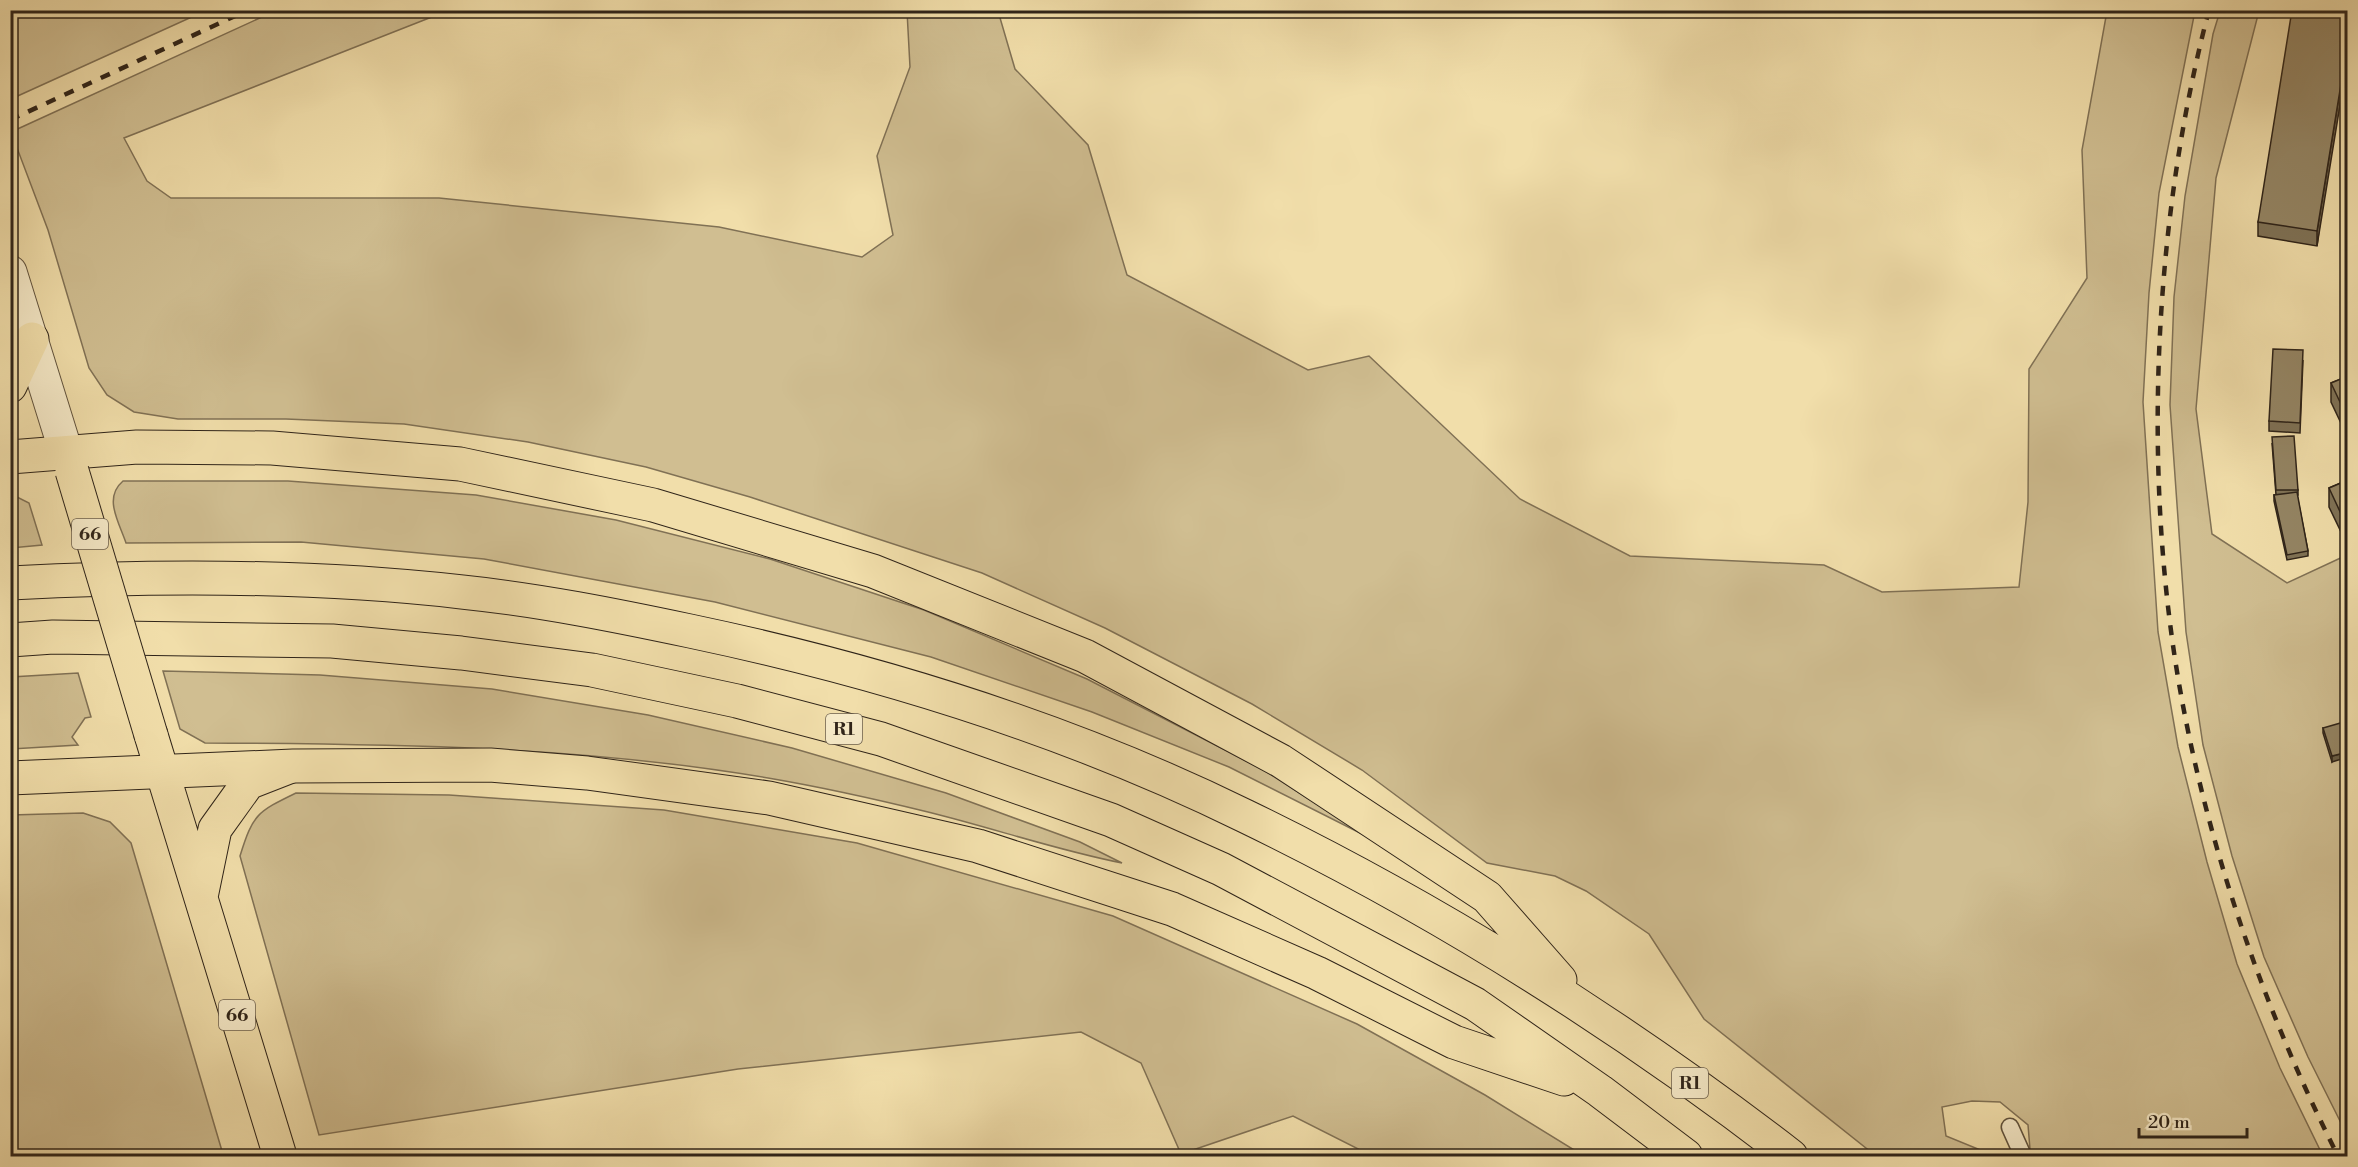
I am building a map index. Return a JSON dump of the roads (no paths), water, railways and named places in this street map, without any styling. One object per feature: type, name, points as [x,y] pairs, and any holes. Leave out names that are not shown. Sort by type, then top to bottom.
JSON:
[{"type":"main road","points":[[10,386],[32,339]]},
{"type":"main road","points":[[10,457],[69,461],[138,447],[272,448],[460,464],[653,505],[873,571],[1085,656],[1281,761],[1487,897],[1587,1011]]},
{"type":"main road","name":"66","points":[[69,461],[161,772],[280,1156]]},
{"type":"main road","name":"R1","points":[[10,583],[193,577],[326,580],[464,592],[603,613],[753,644],[909,687],[1023,724],[1142,770],[1242,814],[1389,891],[1498,953],[1587,1011],[1791,1156]]},
{"type":"main road","name":"R1","points":[[10,640],[65,637],[333,641],[461,653],[603,673],[736,701],[881,739],[1111,820],[1221,869],[1476,1004],[1600,1091],[1686,1156]]},
{"type":"main road","points":[[10,778],[293,766],[490,765],[587,773],[769,798],[967,844],[1059,871],[1172,909],[1317,973],[1454,1042],[1600,1091]]},
{"type":"main road","points":[[201,899],[215,829],[248,783],[293,766]]},
{"type":"street","points":[[10,272],[69,461]]},
{"type":"lane","points":[[2010,1127],[2023,1156]]},
{"type":"railway","points":[[10,120],[248,10]]},
{"type":"railway","points":[[2209,10],[2190,94],[2175,181],[2164,271],[2159,362],[2158,453],[2162,543],[2171,631],[2197,773],[2228,886],[2267,996],[2338,1156]]}]
